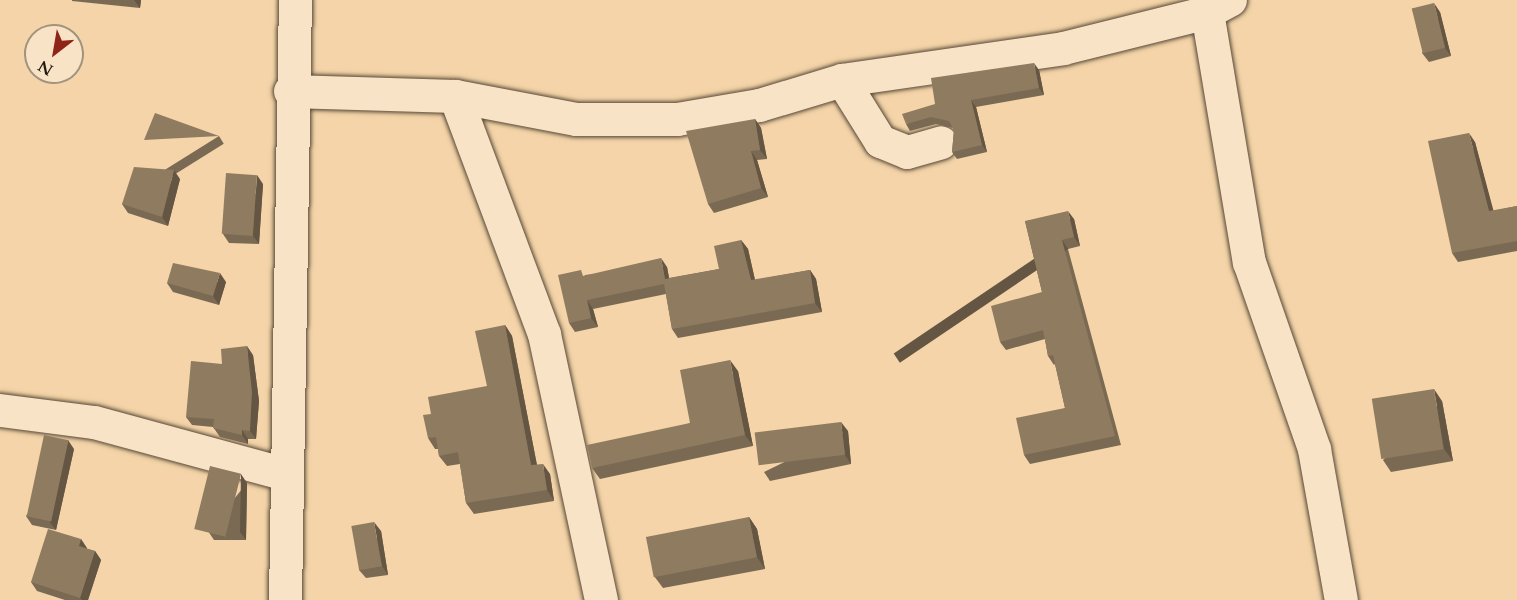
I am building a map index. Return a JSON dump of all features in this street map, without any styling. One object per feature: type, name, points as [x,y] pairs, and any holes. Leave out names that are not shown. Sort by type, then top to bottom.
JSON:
[{"type":"street","points":[[285,600],[290,91],[295,0]]},
{"type":"street","points":[[290,91],[455,96],[576,119],[677,119],[759,105],[842,80],[1063,48],[1219,6],[1249,262],[1314,449],[1341,600]]},
{"type":"street","points":[[842,80],[880,141],[907,152],[941,142]]},
{"type":"street","points":[[455,96],[544,334],[602,600]]},
{"type":"street","points":[[0,410],[94,422],[286,474]]},
{"type":"building","points":[[1434,3],[1445,48],[1423,53],[1412,9]]},
{"type":"building","points":[[1034,63],[1039,88],[971,100],[982,145],[952,152],[954,130],[949,121],[931,117],[906,124],[902,114],[935,104],[931,78]]},
{"type":"building","points":[[155,113],[219,136],[144,140]]},
{"type":"building","points":[[755,119],[760,150],[751,151],[761,188],[708,204],[686,131]]},
{"type":"building","points":[[1469,133],[1489,211],[1517,206],[1517,241],[1452,253],[1428,141]]},
{"type":"building","points":[[134,167],[174,170],[162,217],[122,204]]},
{"type":"building","points":[[226,173],[257,175],[253,236],[222,234]]},
{"type":"building","points":[[1068,211],[1074,237],[1062,240],[1115,436],[1024,455],[1016,418],[1065,408],[1053,355],[1048,356],[1043,330],[1000,342],[991,306],[1042,292],[1025,221]]},
{"type":"building","points":[[741,240],[751,280],[810,270],[815,303],[672,329],[664,284],[587,300],[591,318],[569,323],[558,275],[581,270],[583,276],[661,258],[665,279],[719,269],[714,246]]},
{"type":"building","points":[[173,263],[220,273],[213,296],[167,283]]},
{"type":"building","points":[[505,325],[531,465],[543,464],[547,490],[466,503],[458,452],[439,456],[436,437],[428,438],[423,415],[431,414],[428,397],[487,386],[475,331]]},
{"type":"building","points":[[247,346],[252,392],[250,431],[242,430],[242,435],[213,428],[214,419],[186,417],[191,361],[222,364],[221,349]]},
{"type":"building","points":[[730,360],[745,435],[592,468],[587,445],[690,423],[680,370]]},
{"type":"building","points":[[1434,389],[1444,449],[1381,459],[1372,399]]},
{"type":"building","points":[[841,422],[845,455],[759,465],[755,433]]},
{"type":"building","points":[[44,435],[68,440],[51,521],[27,516]]},
{"type":"building","points":[[210,466],[241,474],[225,537],[194,529]]},
{"type":"building","points":[[749,517],[757,557],[654,577],[646,537]]},
{"type":"building","points":[[374,522],[382,566],[359,570],[351,526]]},
{"type":"building","points":[[48,529],[81,539],[79,546],[95,551],[80,598],[31,582]]}]
